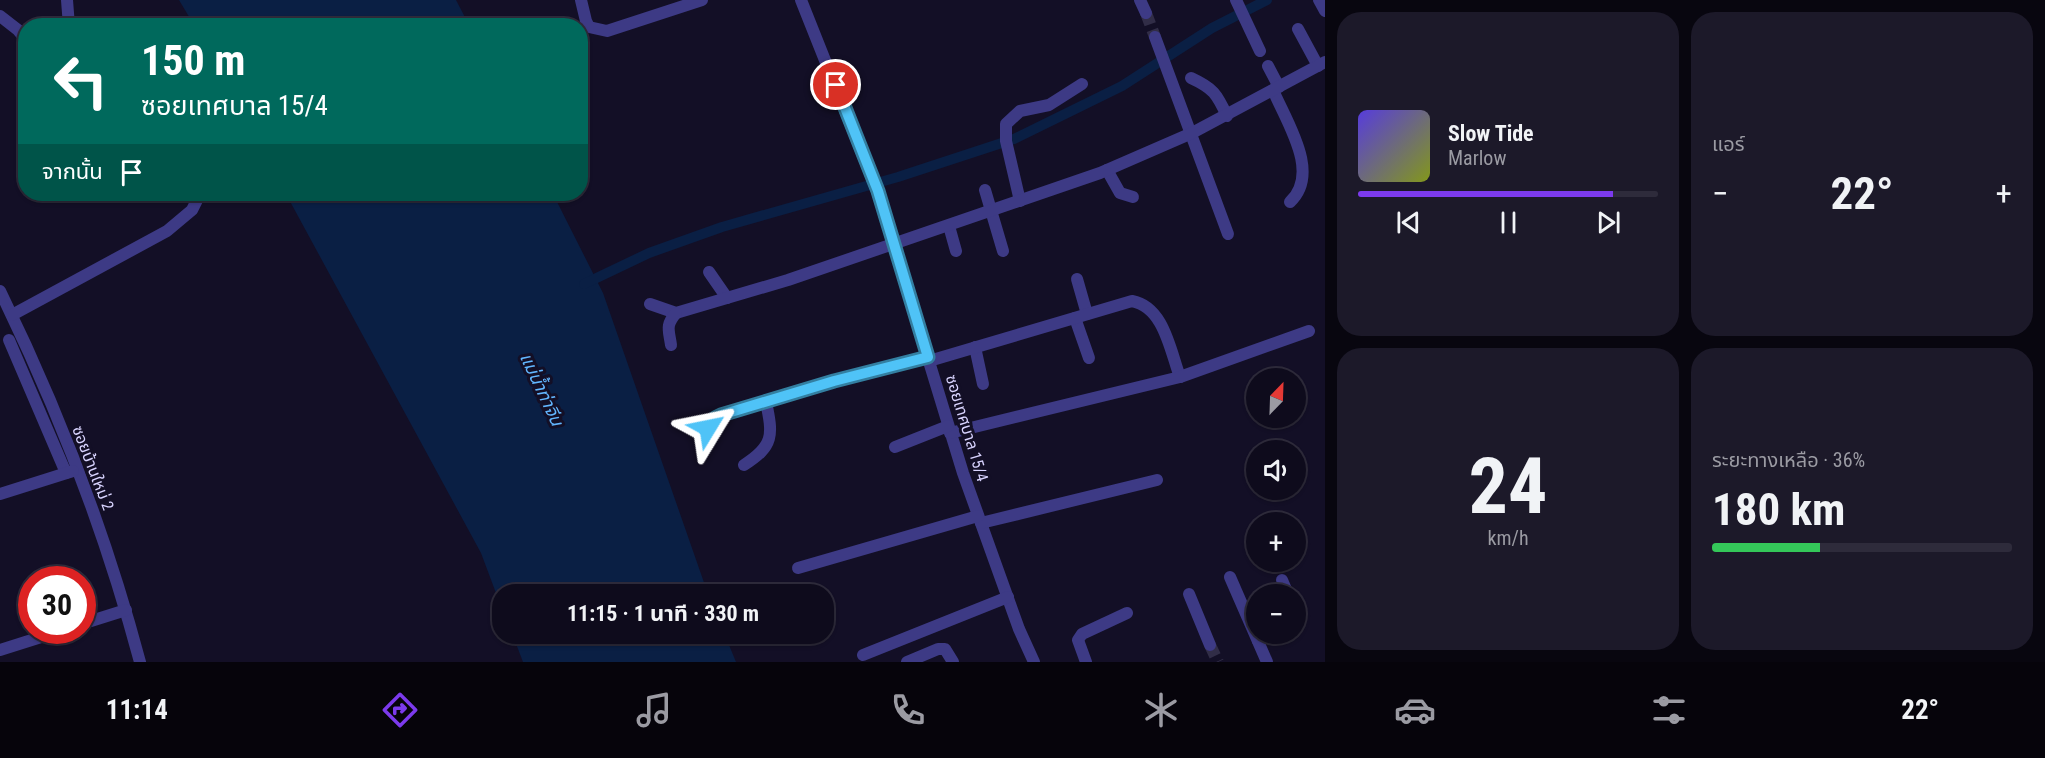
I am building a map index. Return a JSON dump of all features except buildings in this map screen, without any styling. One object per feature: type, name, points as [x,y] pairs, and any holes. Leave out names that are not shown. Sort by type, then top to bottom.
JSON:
[{"type":"street","points":[[67,0],[68,18]]},
{"type":"street","points":[[581,0],[586,18]]},
{"type":"street","points":[[588,24],[589,27],[607,31],[702,0]]},
{"type":"street","name":"ซอยเทศบาล 15/4","points":[[801,0],[878,191],[949,429],[1008,597],[1034,662]]},
{"type":"street","points":[[1318,0],[1325,11]]},
{"type":"street","points":[[1238,5],[1260,51]]},
{"type":"street","points":[[0,16],[18,30]]},
{"type":"street","points":[[671,345],[668,327],[669,321],[676,313],[990,212],[1107,170],[1227,116],[1321,64],[1298,29]]},
{"type":"street","points":[[1160,48],[1228,234]]},
{"type":"street","points":[[1268,66],[1302,157],[1303,184],[1299,194],[1290,202]]},
{"type":"street","points":[[1191,78],[1213,90],[1227,116]]},
{"type":"street","points":[[1020,201],[1005,136],[1006,124],[1020,111],[1041,108],[1056,102],[1082,84]]},
{"type":"street","points":[[1107,170],[1120,193],[1133,197]]},
{"type":"street","points":[[985,190],[1003,251]]},
{"type":"street","points":[[12,315],[167,231],[192,210],[196,201]]},
{"type":"street","points":[[949,226],[956,251]]},
{"type":"street","points":[[709,272],[727,298]]},
{"type":"street","points":[[1077,279],[1087,314]]},
{"type":"street","name":"ซอยบ้านใหม่ 2","points":[[0,291],[25,341],[126,610],[140,662]]},
{"type":"street","points":[[708,428],[715,418],[721,415],[834,381],[975,347],[1131,301],[1147,305],[1155,314],[1180,377]]},
{"type":"street","points":[[650,304],[676,313]]},
{"type":"street","points":[[1075,318],[1089,358]]},
{"type":"street","points":[[895,447],[949,429],[1180,377],[1309,331]]},
{"type":"street","points":[[0,494],[72,471],[9,340]]},
{"type":"street","points":[[975,347],[983,384]]},
{"type":"street","points":[[744,465],[762,452],[771,436],[766,402]]},
{"type":"street","points":[[798,568],[980,519],[1157,480]]},
{"type":"street","points":[[1230,577],[1246,614]]},
{"type":"street","points":[[1282,580],[1284,584]]},
{"type":"street","points":[[1189,594],[1210,645]]},
{"type":"street","points":[[863,655],[1008,597]]},
{"type":"street","points":[[96,619],[126,610]]},
{"type":"street","points":[[1086,662],[1078,640],[1082,634],[1128,614]]},
{"type":"street","points":[[0,650],[19,644]]},
{"type":"street","points":[[1259,644],[1267,662]]},
{"type":"street","points":[[907,662],[938,649],[945,649],[953,662]]},
{"type":"water","points":[[179,0],[456,0],[465,18],[190,18]]},
{"type":"water","name":"แม่น้ำท่าจีน","points":[[290,201],[557,201],[603,293],[705,584],[493,584],[481,553]]},
{"type":"water","points":[[516,644],[729,644],[736,662],[523,662]]},
{"type":"waterway","points":[[584,284],[649,253],[722,227],[898,177],[1014,139],[1122,86],[1212,28],[1267,0]]},
{"type":"tunnel","points":[[1146,13],[1155,37]]},
{"type":"tunnel","points":[[1210,645],[1218,662]]},
{"type":"route","points":[[708,428],[715,418],[721,415],[834,381],[928,357],[878,191],[836,85]]}]
